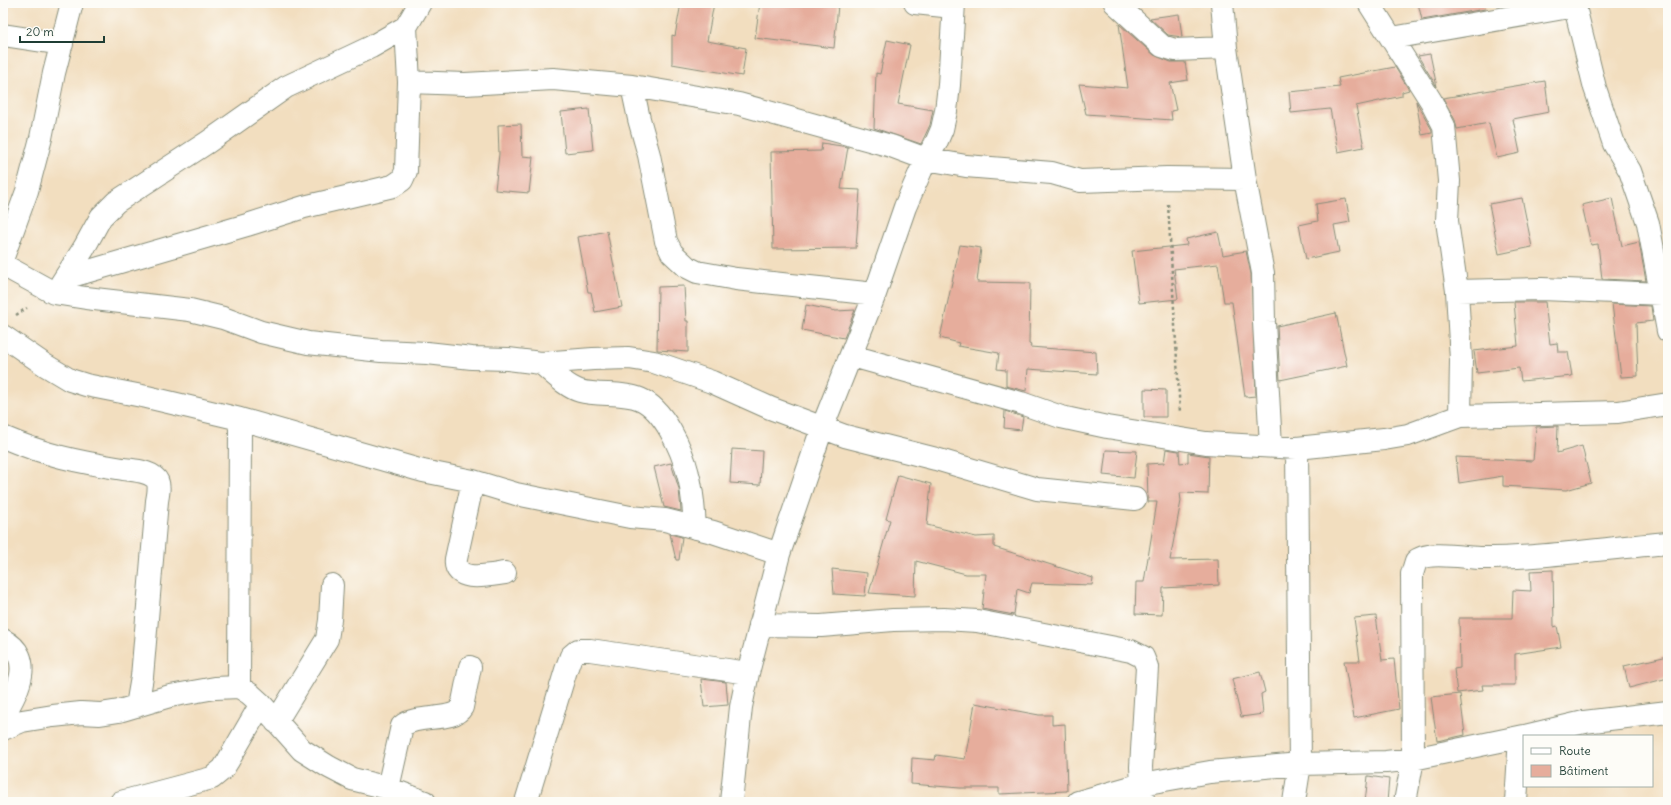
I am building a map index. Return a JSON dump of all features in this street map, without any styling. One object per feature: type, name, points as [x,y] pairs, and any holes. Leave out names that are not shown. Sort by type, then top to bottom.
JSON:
[{"type":"street","points":[[3,257],[27,191],[41,138],[54,73],[72,3]]},
{"type":"street","points":[[60,285],[84,248],[101,217],[116,202],[208,142],[286,87],[371,47],[406,27],[420,3]]},
{"type":"street","points":[[731,802],[741,708],[748,673],[779,554],[822,428],[876,294],[905,207],[926,159],[936,143],[946,111],[949,85],[953,5],[915,3]]},
{"type":"street","points":[[1116,3],[1162,46],[1175,50],[1226,48]]},
{"type":"street","points":[[1222,3],[1226,48],[1245,179],[1263,273],[1264,322],[1271,446]]},
{"type":"street","points":[[1369,3],[1431,101],[1444,126],[1449,181],[1447,221],[1457,291],[1461,360],[1460,416]]},
{"type":"street","points":[[1392,38],[1574,5],[1595,88],[1614,144],[1630,170],[1648,223],[1668,331]]},
{"type":"street","points":[[60,285],[304,207],[397,184],[402,180],[406,171],[409,82],[406,27]]},
{"type":"street","points":[[3,35],[62,44]]},
{"type":"street","points":[[409,82],[465,84],[553,79],[632,86],[739,104],[891,146],[926,159],[966,166],[1052,172],[1080,181],[1167,178],[1245,179]]},
{"type":"street","points":[[632,86],[649,155],[666,241],[672,253],[681,262],[697,272],[705,274],[736,279],[876,294]]},
{"type":"street","points":[[3,265],[60,285],[144,306],[190,310],[223,318],[261,332],[308,344],[472,358],[508,359],[541,363],[629,358],[654,362],[712,382],[770,408],[845,436],[936,459],[1037,489],[1135,499]]},
{"type":"street","points":[[1457,291],[1542,289],[1662,294]]},
{"type":"street","points":[[3,336],[70,380],[86,385],[147,397],[240,419],[423,471],[473,481],[530,497],[630,517],[665,520],[713,532],[779,554]]},
{"type":"street","points":[[852,356],[1021,403],[1061,417],[1107,427],[1206,443],[1297,448],[1408,435],[1460,416],[1618,412],[1668,404]]},
{"type":"street","points":[[541,363],[578,391],[639,399],[649,404],[657,411],[671,431],[685,464],[694,506],[695,528]]},
{"type":"street","points":[[239,687],[240,419]]},
{"type":"street","points":[[3,436],[47,454],[82,463],[147,473],[155,477],[157,480],[157,501],[142,677],[137,706]]},
{"type":"street","points":[[1294,802],[1300,764],[1297,448]]},
{"type":"street","points":[[473,481],[456,559],[457,569],[459,572],[467,575],[505,573]]},
{"type":"street","points":[[1405,802],[1413,758],[1412,574],[1413,567],[1419,558],[1426,556],[1481,558],[1560,555],[1668,543]]},
{"type":"street","points":[[276,722],[327,639],[330,620],[332,585]]},
{"type":"street","points":[[760,625],[821,626],[893,620],[944,619],[978,621],[1131,651],[1143,657],[1147,667],[1141,766],[1142,793]]},
{"type":"street","points":[[3,640],[12,644],[18,651],[21,658],[22,670],[15,692],[3,716]]},
{"type":"street","points":[[526,802],[566,670],[571,656],[578,650],[590,650],[748,673]]},
{"type":"street","points":[[388,788],[402,726],[413,720],[450,715],[460,710],[462,707],[470,667]]},
{"type":"street","points":[[3,729],[22,720],[60,715],[100,714],[137,706],[170,696],[214,688],[239,687],[261,704],[302,750],[329,767],[352,779],[388,788],[424,802]]},
{"type":"street","points":[[121,802],[212,778],[223,769],[261,704]]},
{"type":"street","points":[[1527,735],[1584,722],[1668,712]]},
{"type":"street","points":[[1078,802],[1142,793],[1210,772],[1300,764],[1386,762],[1523,736],[1516,802]]},
{"type":"path","points":[[1167,178],[1182,440]]},
{"type":"building","points":[[681,3],[714,3],[707,41],[746,48],[742,76],[672,64],[672,35],[675,36]]},
{"type":"building","points":[[760,3],[821,3],[838,5],[834,48],[755,38]]},
{"type":"building","points":[[1418,3],[1484,3],[1485,9],[1422,20]]},
{"type":"building","points":[[1179,14],[1182,37],[1168,35],[1150,18]]},
{"type":"building","points":[[1119,24],[1154,55],[1171,62],[1185,62],[1188,80],[1170,83],[1176,110],[1171,111],[1172,120],[1086,114],[1079,84],[1128,88]]},
{"type":"building","points":[[887,40],[910,45],[898,104],[933,110],[930,125],[921,144],[874,128],[876,73],[880,74]]},
{"type":"building","points":[[1430,54],[1437,87],[1418,56]]},
{"type":"building","points":[[1395,67],[1409,90],[1402,92],[1402,96],[1356,106],[1364,147],[1338,152],[1330,109],[1291,113],[1289,92],[1340,87],[1338,78]]},
{"type":"building","points":[[1545,81],[1549,112],[1513,119],[1520,153],[1497,158],[1489,123],[1457,129],[1455,120],[1443,98]]},
{"type":"building","points":[[1416,101],[1432,130],[1432,133],[1422,135]]},
{"type":"building","points":[[589,109],[593,150],[565,153],[561,112]]},
{"type":"building","points":[[521,124],[522,156],[533,157],[529,193],[495,190],[499,154],[498,125]]},
{"type":"building","points":[[822,143],[848,147],[841,189],[860,190],[856,248],[773,249],[771,152],[821,151]]},
{"type":"building","points":[[1522,198],[1532,247],[1499,254],[1489,204]]},
{"type":"building","points":[[1612,198],[1622,246],[1639,242],[1646,281],[1602,279],[1598,244],[1591,245],[1582,205]]},
{"type":"building","points":[[1346,199],[1350,222],[1334,225],[1339,252],[1306,259],[1299,225],[1318,221],[1316,204]]},
{"type":"building","points":[[607,231],[622,307],[595,312],[591,292],[588,292],[578,237]]},
{"type":"building","points":[[1218,232],[1223,255],[1246,251],[1251,274],[1256,396],[1245,397],[1232,302],[1224,302],[1218,264],[1174,269],[1178,299],[1139,303],[1132,251],[1187,245],[1186,239]]},
{"type":"building","points":[[960,245],[981,248],[977,282],[1030,283],[1030,347],[1096,352],[1097,374],[1028,369],[1026,391],[1006,386],[1006,370],[997,369],[999,353],[958,346],[959,343],[940,338]]},
{"type":"building","points":[[684,286],[686,321],[688,321],[688,352],[657,350],[658,287]]},
{"type":"building","points":[[1514,302],[1545,302],[1550,344],[1557,343],[1558,352],[1568,352],[1572,376],[1521,381],[1519,368],[1477,373],[1474,351],[1518,346]]},
{"type":"building","points":[[1612,304],[1651,306],[1653,321],[1636,323],[1638,376],[1621,377]]},
{"type":"building","points":[[806,305],[836,311],[855,310],[844,338],[802,330]]},
{"type":"building","points":[[1336,313],[1347,366],[1280,380],[1277,326]]},
{"type":"building","points":[[1144,389],[1166,390],[1166,417],[1144,417]]},
{"type":"building","points":[[1005,411],[1023,417],[1021,430],[1004,428]]},
{"type":"building","points":[[1558,426],[1557,453],[1582,446],[1591,483],[1566,490],[1503,486],[1503,476],[1459,483],[1456,457],[1533,461],[1536,427]]},
{"type":"building","points":[[732,449],[762,451],[760,485],[730,483]]},
{"type":"building","points":[[1166,449],[1179,451],[1180,463],[1188,462],[1188,453],[1209,456],[1208,494],[1180,493],[1181,501],[1170,560],[1218,559],[1219,585],[1163,588],[1162,615],[1135,614],[1136,582],[1144,582],[1157,502],[1148,502],[1147,464],[1164,463]]},
{"type":"building","points":[[1106,450],[1137,451],[1134,478],[1103,475]]},
{"type":"building","points":[[671,463],[679,489],[681,511],[664,507],[654,467]]},
{"type":"building","points":[[898,475],[931,484],[927,525],[976,537],[994,536],[994,547],[1093,578],[1092,585],[1032,583],[1029,593],[1017,589],[1014,615],[982,609],[986,574],[966,574],[916,561],[915,596],[869,593],[890,520],[886,519]]},
{"type":"building","points":[[670,534],[682,537],[679,560],[676,560]]},
{"type":"building","points":[[832,569],[867,573],[865,596],[834,594]]},
{"type":"building","points":[[1553,570],[1554,627],[1557,626],[1561,647],[1515,654],[1515,685],[1482,685],[1483,690],[1457,693],[1454,669],[1460,668],[1459,618],[1512,618],[1513,590],[1531,591],[1530,571]]},
{"type":"building","points":[[1376,616],[1382,660],[1394,659],[1399,709],[1354,718],[1344,661],[1360,661],[1354,618]]},
{"type":"building","points":[[1668,656],[1668,678],[1629,688],[1624,666]]},
{"type":"building","points":[[1260,672],[1265,692],[1261,694],[1263,714],[1241,717],[1232,679]]},
{"type":"building","points":[[701,679],[726,682],[728,705],[704,707]]},
{"type":"building","points":[[1460,694],[1465,735],[1437,741],[1431,697]]},
{"type":"building","points":[[975,703],[1039,715],[1052,715],[1052,725],[1065,724],[1067,791],[999,794],[999,788],[960,788],[911,784],[912,758],[935,760],[936,755],[965,759]]},
{"type":"building","points":[[1368,776],[1389,779],[1387,802],[1365,802]]}]
